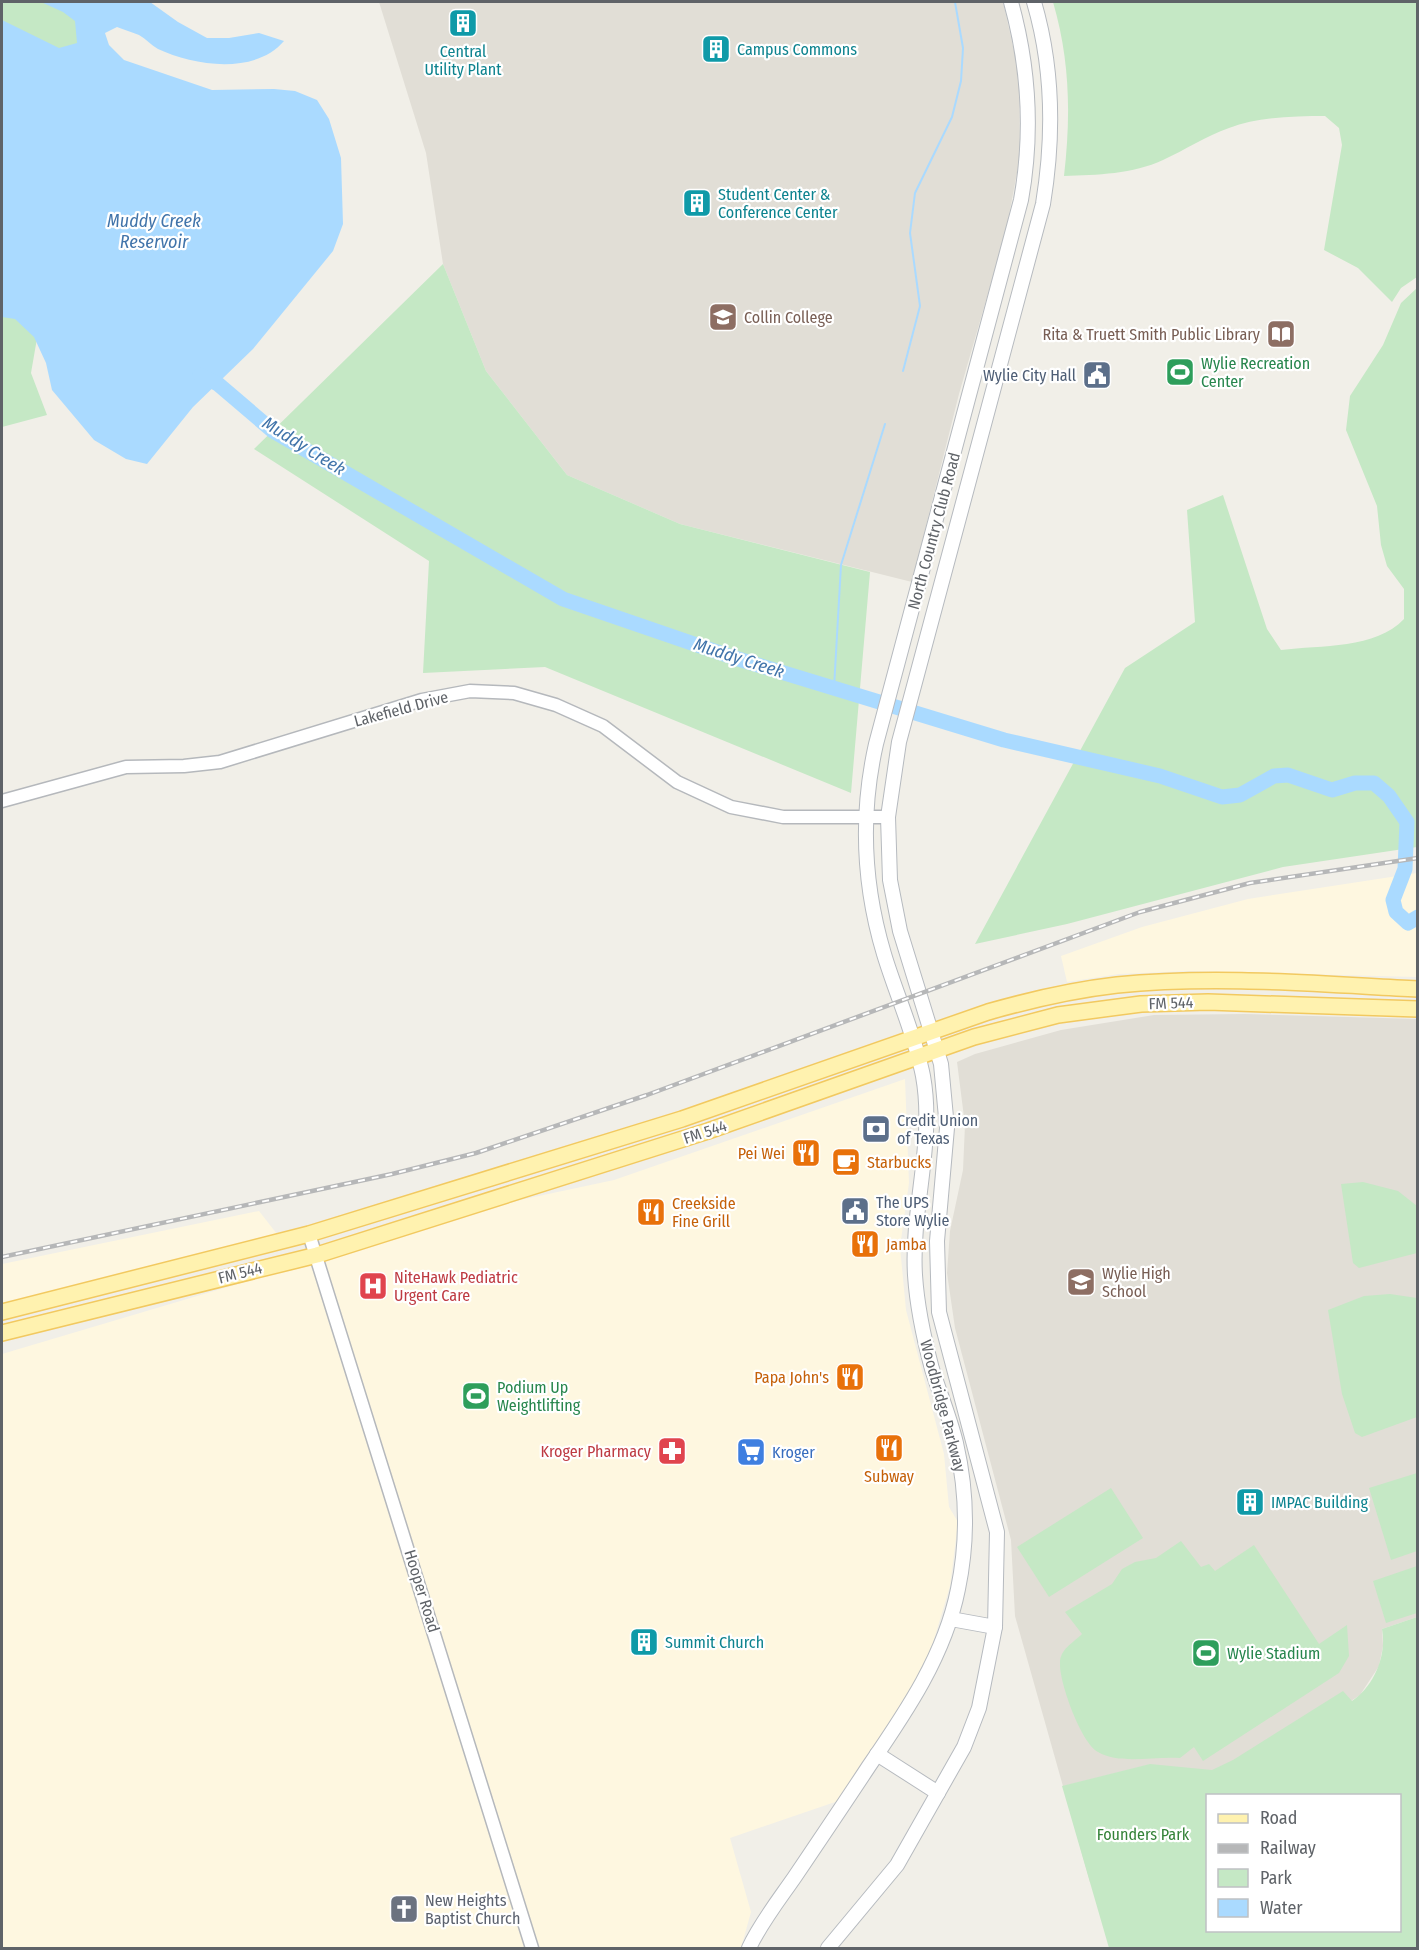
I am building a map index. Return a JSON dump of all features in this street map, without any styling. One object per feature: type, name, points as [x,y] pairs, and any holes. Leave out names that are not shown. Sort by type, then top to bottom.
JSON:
[{"type":"main road","name":"North Country Club Road","points":[[917,1058],[883,952],[872,907],[866,865],[865,816],[871,769],[879,732],[1016,226],[1024,186],[1028,142],[1027,88],[1020,38],[1011,2]]},
{"type":"main road","name":"North Country Club Road","points":[[937,1050],[895,913],[890,880],[888,817],[899,742],[1037,234],[1046,190],[1050,149],[1050,98],[1046,58],[1034,2]]},
{"type":"main road","points":[[1024,186],[1046,190]]},
{"type":"main road","points":[[968,403],[986,422]]},
{"type":"main road","points":[[963,421],[986,422]]},
{"type":"main road","name":"FM 544","points":[[2,1312],[216,1260],[309,1234],[682,1119],[988,1012],[1084,990],[1154,982],[1264,983],[1418,989]]},
{"type":"main road","points":[[1263,1004],[1264,983]]},
{"type":"main road","name":"FM 544","points":[[2,1333],[317,1255],[708,1131],[1014,1025],[1058,1015],[1119,1006],[1208,1002],[1418,1009]]},
{"type":"main road","name":"Woodbridge Parkway","points":[[828,1948],[897,1865],[964,1747],[978,1708],[996,1628],[997,1532],[939,1312],[937,1241],[944,1181],[947,1120],[937,1050]]},
{"type":"main road","name":"Woodbridge Parkway","points":[[749,1948],[911,1702],[936,1655],[951,1619],[963,1549],[965,1493],[956,1441],[932,1368],[920,1316],[915,1275],[915,1230],[922,1180],[926,1113],[923,1076],[917,1058]]},
{"type":"main road","points":[[510,1171],[516,1192]]},
{"type":"main road","points":[[922,1180],[944,1181]]},
{"type":"main road","points":[[157,1293],[158,1285],[166,1279],[201,1269],[216,1260]]},
{"type":"main road","points":[[920,1316],[939,1312]]},
{"type":"main road","points":[[956,1441],[973,1436]]},
{"type":"main road","points":[[951,1619],[996,1628]]},
{"type":"main road","points":[[877,1754],[938,1793]]},
{"type":"street","name":"Lakefield Drive","points":[[2,801],[126,767],[184,766],[220,762],[422,700],[470,692],[514,693],[556,705],[603,726],[677,782],[731,807],[783,817],[888,817]]},
{"type":"street","name":"Hooper Road","points":[[309,1234],[532,1948]]},
{"type":"shaded area","name":"Collin College","points":[[379,2],[1003,2],[1019,73],[1020,157],[1006,231],[959,394],[912,582],[680,524],[567,475],[486,371],[443,264],[426,153]]},
{"type":"shaded area","points":[[1417,873],[1417,977],[1188,971],[1119,974],[1067,982],[1061,956],[1142,927],[1248,899]]},
{"type":"shaded area","points":[[1245,1014],[1417,1019],[1417,1617],[1382,1629],[1383,1646],[1379,1666],[1360,1695],[1211,1794],[1206,1794],[1206,1797],[1090,1882],[1015,1616],[1011,1540],[955,1328],[947,1273],[950,1231],[963,1170],[965,1125],[957,1062],[975,1054],[1061,1030],[1154,1015]]},
{"type":"shaded area","points":[[905,1079],[909,1183],[900,1247],[906,1310],[944,1454],[949,1507],[958,1522],[950,1586],[926,1666],[838,1801],[730,1838],[751,1912],[741,1948],[2,1948],[2,1354],[520,1200],[614,1180]]},
{"type":"shaded area","points":[[259,1211],[277,1234],[2,1306],[2,1264]]},
{"type":"green space","points":[[2,2],[83,2],[92,21],[31,373],[47,415],[2,427]]},
{"type":"green space","points":[[1053,2],[1417,2],[1417,277],[1401,288],[1392,302],[1358,268],[1324,250],[1342,145],[1339,128],[1325,116],[1252,121],[1220,131],[1151,165],[1127,171],[1064,176],[1068,131],[1068,88],[1063,45]]},
{"type":"green space","points":[[443,264],[486,371],[567,475],[680,524],[870,572],[851,793],[545,667],[423,673],[429,561],[254,449]]},
{"type":"green space","points":[[1417,288],[1417,847],[1283,867],[1067,924],[975,944],[1125,668],[1195,622],[1187,510],[1223,495],[1267,629],[1281,650],[1363,641],[1379,636],[1404,619],[1404,589],[1387,566],[1381,545],[1377,506],[1346,430],[1350,396],[1383,345],[1401,303]]},
{"type":"green space","points":[[1363,1182],[1398,1191],[1417,1206],[1417,1253],[1359,1268],[1353,1263],[1341,1184]]},
{"type":"green space","points":[[1390,1294],[1417,1298],[1417,1417],[1362,1437],[1355,1433],[1342,1394],[1328,1310],[1364,1296]]},
{"type":"green space","points":[[1417,1473],[1417,1551],[1391,1560],[1369,1488]]},
{"type":"green space","points":[[1111,1488],[1143,1538],[1049,1597],[1017,1547]]},
{"type":"green space","name":"Wylie Stadium","points":[[1181,1541],[1201,1567],[1209,1564],[1215,1571],[1254,1545],[1319,1644],[1347,1625],[1349,1656],[1339,1673],[1203,1761],[1194,1747],[1180,1758],[1127,1759],[1107,1756],[1091,1746],[1085,1737],[1072,1711],[1063,1684],[1060,1663],[1062,1654],[1082,1634],[1065,1612],[1112,1584],[1122,1569],[1135,1562],[1156,1558]]},
{"type":"green space","points":[[1417,1566],[1417,1613],[1386,1623],[1373,1581]]},
{"type":"green space","name":"Founders Park","points":[[1417,1617],[1417,1948],[1109,1948],[1062,1786],[1150,1764],[1212,1770],[1233,1760],[1343,1691],[1352,1701],[1360,1695],[1377,1670],[1383,1650],[1382,1629]]},
{"type":"water","name":"Muddy Creek Reservoir","points":[[41,2],[150,2],[178,22],[207,38],[229,38],[259,33],[284,41],[272,52],[257,59],[224,64],[189,60],[173,55],[158,49],[139,35],[117,27],[105,33],[109,45],[124,60],[212,90],[295,91],[317,100],[329,119],[341,158],[343,224],[333,251],[253,349],[193,407],[147,464],[126,459],[94,440],[52,390],[46,363],[34,337],[15,319],[2,317],[2,20],[59,48],[77,43],[75,21],[63,12]]},
{"type":"waterway","points":[[903,371],[920,306],[910,233],[915,193],[952,117],[961,81],[963,48],[955,2]]},
{"type":"waterway","name":"Muddy Creek","points":[[200,375],[218,384],[273,431],[563,599],[735,658],[1004,740],[1160,776],[1222,797],[1240,795],[1274,776],[1288,775],[1332,790],[1355,783],[1374,783],[1389,796],[1407,822],[1405,869],[1393,900],[1396,912],[1408,923],[1418,917]]},
{"type":"waterway","points":[[834,688],[841,565],[885,424]]},
{"type":"railway","points":[[2,1257],[392,1174],[476,1153],[647,1095],[1140,912],[1250,883],[1418,858]]},
{"type":"place","name":"Central Utility Plant","points":[[463,23]]},
{"type":"place","name":"Campus Commons","points":[[716,49]]},
{"type":"place","name":"Student Center & Conference Center","points":[[697,203]]},
{"type":"place","name":"Collin College","points":[[723,317]]},
{"type":"place","name":"Rita & Truett Smith Public Library","points":[[1281,334]]},
{"type":"place","name":"Wylie Recreation Center","points":[[1180,372]]},
{"type":"place","name":"Wylie City Hall","points":[[1097,375]]},
{"type":"place","name":"Credit Union of Texas","points":[[876,1129]]},
{"type":"place","name":"Pei Wei","points":[[806,1153]]},
{"type":"place","name":"Starbucks","points":[[846,1162]]},
{"type":"place","name":"The UPS Store Wylie","points":[[855,1211]]},
{"type":"place","name":"Creekside Fine Grill","points":[[651,1212]]},
{"type":"place","name":"Jamba","points":[[865,1244]]},
{"type":"place","name":"Wylie High School","points":[[1081,1282]]},
{"type":"place","name":"NiteHawk Pediatric Urgent Care","points":[[373,1286]]},
{"type":"place","name":"Papa John's","points":[[850,1377]]},
{"type":"place","name":"Podium Up Weightlifting","points":[[476,1396]]},
{"type":"place","name":"Subway","points":[[889,1448]]},
{"type":"place","name":"Kroger Pharmacy","points":[[672,1451]]},
{"type":"place","name":"Kroger","points":[[751,1452]]},
{"type":"place","name":"IMPAC Building","points":[[1250,1502]]},
{"type":"place","name":"Summit Church","points":[[644,1642]]},
{"type":"place","name":"Wylie Stadium","points":[[1206,1653]]},
{"type":"place","name":"New Heights Baptist Church","points":[[404,1909]]}]
